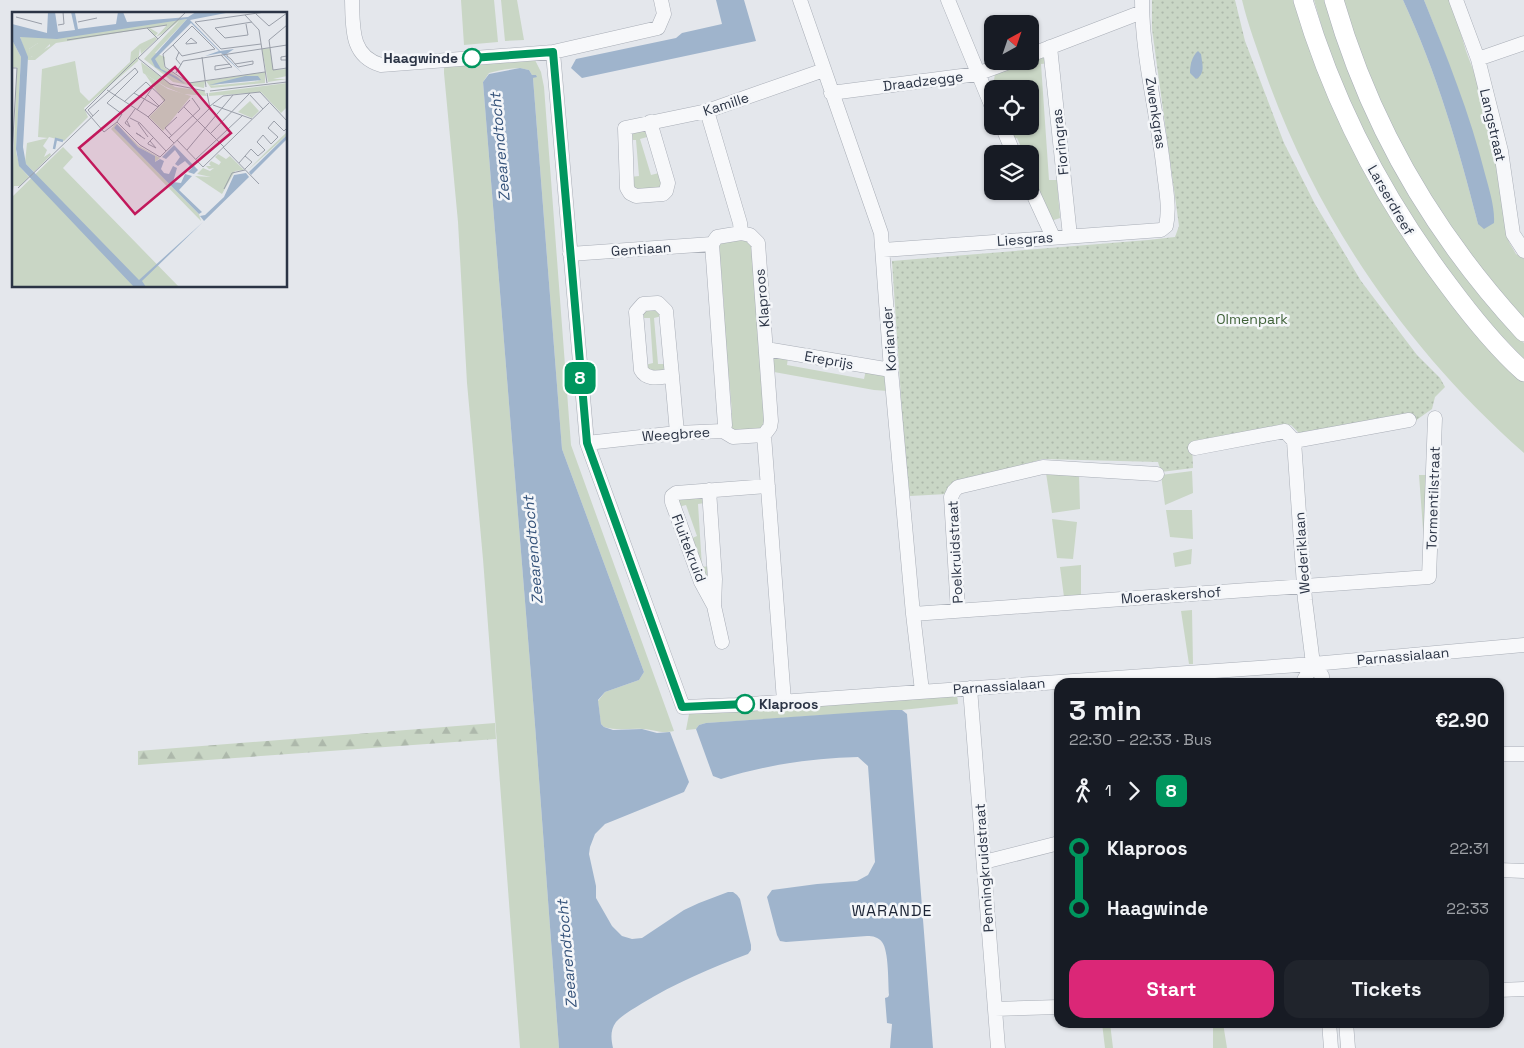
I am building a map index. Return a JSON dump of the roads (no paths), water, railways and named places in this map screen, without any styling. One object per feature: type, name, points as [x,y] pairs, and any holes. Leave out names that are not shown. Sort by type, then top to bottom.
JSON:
[{"type":"main road","name":"Larserdreef","points":[[1303,0],[1342,108],[1367,159],[1403,222],[1467,310],[1511,361],[1524,372]]},
{"type":"main road","name":"Larserdreef","points":[[1334,0],[1342,30],[1370,101],[1392,148],[1415,190],[1451,244],[1524,332]]},
{"type":"street","points":[[352,0],[357,47],[369,60],[381,65],[553,52],[658,28],[664,14],[661,0]]},
{"type":"street","name":"Koriander","points":[[800,0],[881,233],[891,370],[913,614],[922,691]]},
{"type":"street","points":[[948,0],[984,88]]},
{"type":"street","name":"Langstraat","points":[[1456,0],[1478,59],[1501,151],[1513,234],[1524,251]]},
{"type":"street","points":[[1039,51],[1142,6]]},
{"type":"street","name":"Zwenkgras","points":[[1142,6],[1169,214],[1166,226]]},
{"type":"street","points":[[1478,59],[1524,43]]},
{"type":"street","name":"Fioringras","points":[[1050,47],[1070,236]]},
{"type":"street","points":[[553,52],[587,443]]},
{"type":"street","name":"Kamille","points":[[650,122],[668,183],[663,194],[636,196],[626,188],[625,128],[650,122],[707,111],[824,70]]},
{"type":"street","name":"Draadzegge","points":[[831,92],[978,74],[988,70]]},
{"type":"street","points":[[707,111],[740,223],[741,233],[717,236],[712,244],[725,425],[723,432]]},
{"type":"street","points":[[1036,200],[1053,237]]},
{"type":"street","name":"Liesgras","points":[[882,250],[1161,230],[1166,226]]},
{"type":"street","name":"Klaproos","points":[[741,233],[750,235],[758,243],[771,421],[770,427],[764,435],[784,701]]},
{"type":"street","name":"Gentiaan","points":[[570,254],[712,244]]},
{"type":"street","points":[[672,376],[650,378],[644,375],[641,370],[636,312],[643,304],[658,303],[666,311],[672,376],[677,433]]},
{"type":"street","name":"Ereprijs","points":[[766,349],[891,370]]},
{"type":"street","name":"Tormentilstraat","points":[[1429,577],[1435,418]]},
{"type":"street","points":[[1195,448],[1285,431],[1294,441],[1410,420]]},
{"type":"street","name":"Weegbree","points":[[587,443],[677,433],[723,432],[733,437],[764,435]]},
{"type":"street","name":"Wederiklaan","points":[[1294,441],[1304,586],[1313,664],[1322,678]]},
{"type":"street","name":"Parnassialaan","points":[[587,443],[682,707],[1054,682]]},
{"type":"street","name":"Poelkruidstraat","points":[[958,611],[951,497],[958,487],[1043,467],[1157,474]]},
{"type":"street","name":"Fluitekruid","points":[[722,642],[714,606],[701,582],[672,502],[672,496],[676,493],[768,486]]},
{"type":"street","name":"Fluitekruid","points":[[709,490],[716,579],[714,606]]},
{"type":"street","name":"Moeraskershof","points":[[913,614],[1429,577]]},
{"type":"street","name":"Parnassialaan","points":[[1113,678],[1313,664],[1524,645]]},
{"type":"street","points":[[1305,678],[1313,664]]},
{"type":"street","name":"Penningkruidstraat","points":[[970,688],[998,1048]]},
{"type":"street","points":[[1504,754],[1524,754]]},
{"type":"street","points":[[984,862],[1054,844]]},
{"type":"street","points":[[1504,870],[1524,871]]},
{"type":"street","points":[[1504,990],[1524,989]]},
{"type":"street","points":[[995,1009],[1054,1007]]},
{"type":"street","points":[[1329,1028],[1331,1048]]},
{"type":"street","points":[[1346,1028],[1348,1048]]},
{"type":"water","points":[[716,0],[744,0],[756,41],[582,78],[571,68],[576,59],[676,38],[682,33],[722,24]]},
{"type":"water","points":[[1403,0],[1424,0],[1458,86],[1493,204],[1494,223],[1484,229],[1478,224],[1446,110],[1426,54]]},
{"type":"water","points":[[1198,51],[1201,54],[1203,68],[1201,74],[1196,79],[1190,73],[1190,70],[1193,58]]},
{"type":"water","name":"Zeearendtocht","points":[[520,68],[529,70],[532,75],[537,77],[533,78],[562,449],[644,672],[639,680],[605,692],[598,700],[601,724],[613,730],[642,729],[657,733],[670,732],[689,782],[684,792],[605,824],[595,834],[589,854],[596,886],[596,898],[612,926],[622,936],[632,939],[642,938],[684,910],[699,903],[728,892],[733,892],[740,899],[751,945],[751,950],[748,954],[680,983],[654,996],[624,1015],[616,1022],[612,1031],[613,1048],[559,1048],[483,82],[489,74]]},
{"type":"water","points":[[902,710],[907,714],[933,1048],[890,1048],[892,1024],[887,1023],[885,998],[889,995],[888,967],[886,952],[880,940],[867,936],[780,941],[767,897],[772,890],[857,881],[868,875],[875,862],[868,766],[858,757],[823,759],[772,766],[721,779],[713,776],[696,729],[699,725],[706,723]]},
{"type":"place","name":"Haagwinde","points":[[472,58]]},
{"type":"place","name":"Klaproos","points":[[745,704]]},
{"type":"district","name":"WARANDE","points":[[892,910]]},
{"type":"park label","name":"Olmenpark","points":[[1252,319]]}]
